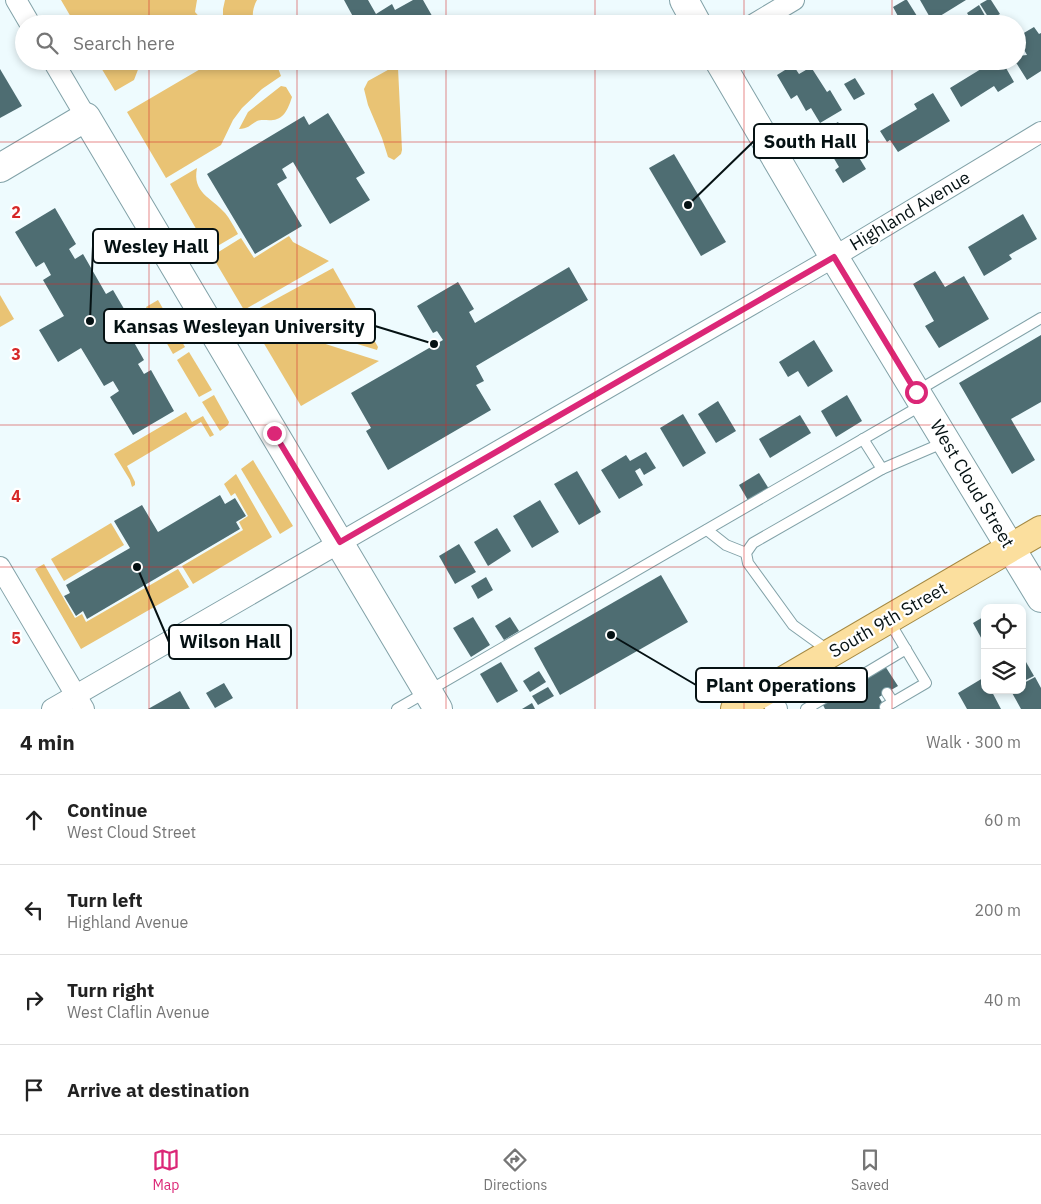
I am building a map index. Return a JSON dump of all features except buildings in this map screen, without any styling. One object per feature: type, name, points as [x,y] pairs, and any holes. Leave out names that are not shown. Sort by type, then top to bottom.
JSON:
[{"type":"main road","points":[[684,0],[692,15]]},
{"type":"main road","name":"West Cloud Street","points":[[724,70],[834,257],[1041,598]]},
{"type":"main road","points":[[0,168],[86,117],[340,542],[432,700]]},
{"type":"main road","name":"South 9th Street","points":[[735,709],[772,700],[831,653],[1041,530]]},
{"type":"street","points":[[16,0],[25,15]]},
{"type":"street","points":[[769,15],[794,0]]},
{"type":"street","points":[[58,70],[86,117]]},
{"type":"street","name":"Highland Avenue","points":[[52,709],[80,702],[340,542],[834,257],[1041,132]]},
{"type":"street","points":[[0,567],[80,702]]},
{"type":"lane","points":[[397,709],[432,700],[707,530],[864,439],[919,398],[1041,318]]},
{"type":"lane","points":[[864,439],[882,469]]},
{"type":"lane","points":[[831,653],[793,625],[748,564],[746,553],[753,543],[882,469],[946,441]]},
{"type":"lane","points":[[707,530],[726,545],[746,553]]},
{"type":"lane","points":[[887,693],[889,705],[926,683],[889,620]]},
{"type":"lane","points":[[806,709],[819,706],[906,649]]},
{"type":"shaded area","points":[[61,0],[197,0],[195,12],[198,15],[70,15]]},
{"type":"shaded area","points":[[225,0],[257,0],[253,15],[223,15]]},
{"type":"shaded area","points":[[102,70],[138,70],[134,80],[115,91]]},
{"type":"shaded area","points":[[199,70],[279,70],[281,76],[262,89],[242,108],[233,120],[221,145],[166,178],[127,112]]},
{"type":"shaded area","points":[[388,70],[398,70],[402,150],[401,154],[394,160],[388,157],[368,105],[364,89],[368,81]]},
{"type":"shaded area","points":[[281,86],[286,87],[292,97],[283,115],[277,119],[259,120],[247,128],[239,129],[248,112]]},
{"type":"shaded area","points":[[197,168],[197,183],[200,189],[220,207],[238,234],[209,251],[170,184]]},
{"type":"shaded area","points":[[289,236],[293,242],[329,261],[244,310],[212,256],[241,238],[254,258]]},
{"type":"shaded area","points":[[333,268],[378,347],[377,350],[252,312]]},
{"type":"shaded area","points":[[0,295],[14,319],[0,327]]},
{"type":"shaded area","points":[[158,300],[185,347],[173,354],[146,307]]},
{"type":"shaded area","points":[[250,320],[379,361],[301,406]]},
{"type":"shaded area","points":[[189,352],[212,390],[199,397],[177,360]]},
{"type":"shaded area","points":[[214,395],[229,422],[220,431],[202,402]]},
{"type":"shaded area","points":[[186,412],[192,422],[203,416],[214,435],[210,437],[201,422],[127,466],[135,482],[135,485],[132,487],[130,480],[114,454]]},
{"type":"shaded area","points":[[253,460],[293,526],[280,534],[241,469]]},
{"type":"shaded area","points":[[236,474],[272,537],[193,584],[182,566],[243,530],[239,522],[248,516],[235,493],[231,496],[224,484]]},
{"type":"shaded area","points":[[111,523],[124,545],[64,581],[51,559]]},
{"type":"shaded area","points":[[44,564],[75,618],[82,614],[86,622],[178,569],[189,587],[81,649],[35,569]]},
{"type":"place","name":"South Hall","points":[[688,205]]},
{"type":"place","name":"Wesley Hall","points":[[90,321]]},
{"type":"place","name":"Kansas Wesleyan University","points":[[434,344]]},
{"type":"place","name":"Wilson Hall","points":[[137,567]]},
{"type":"place","name":"Plant Operations","points":[[611,635]]},
{"type":"route","points":[[274,433],[340,542],[834,257],[916,392]]}]
